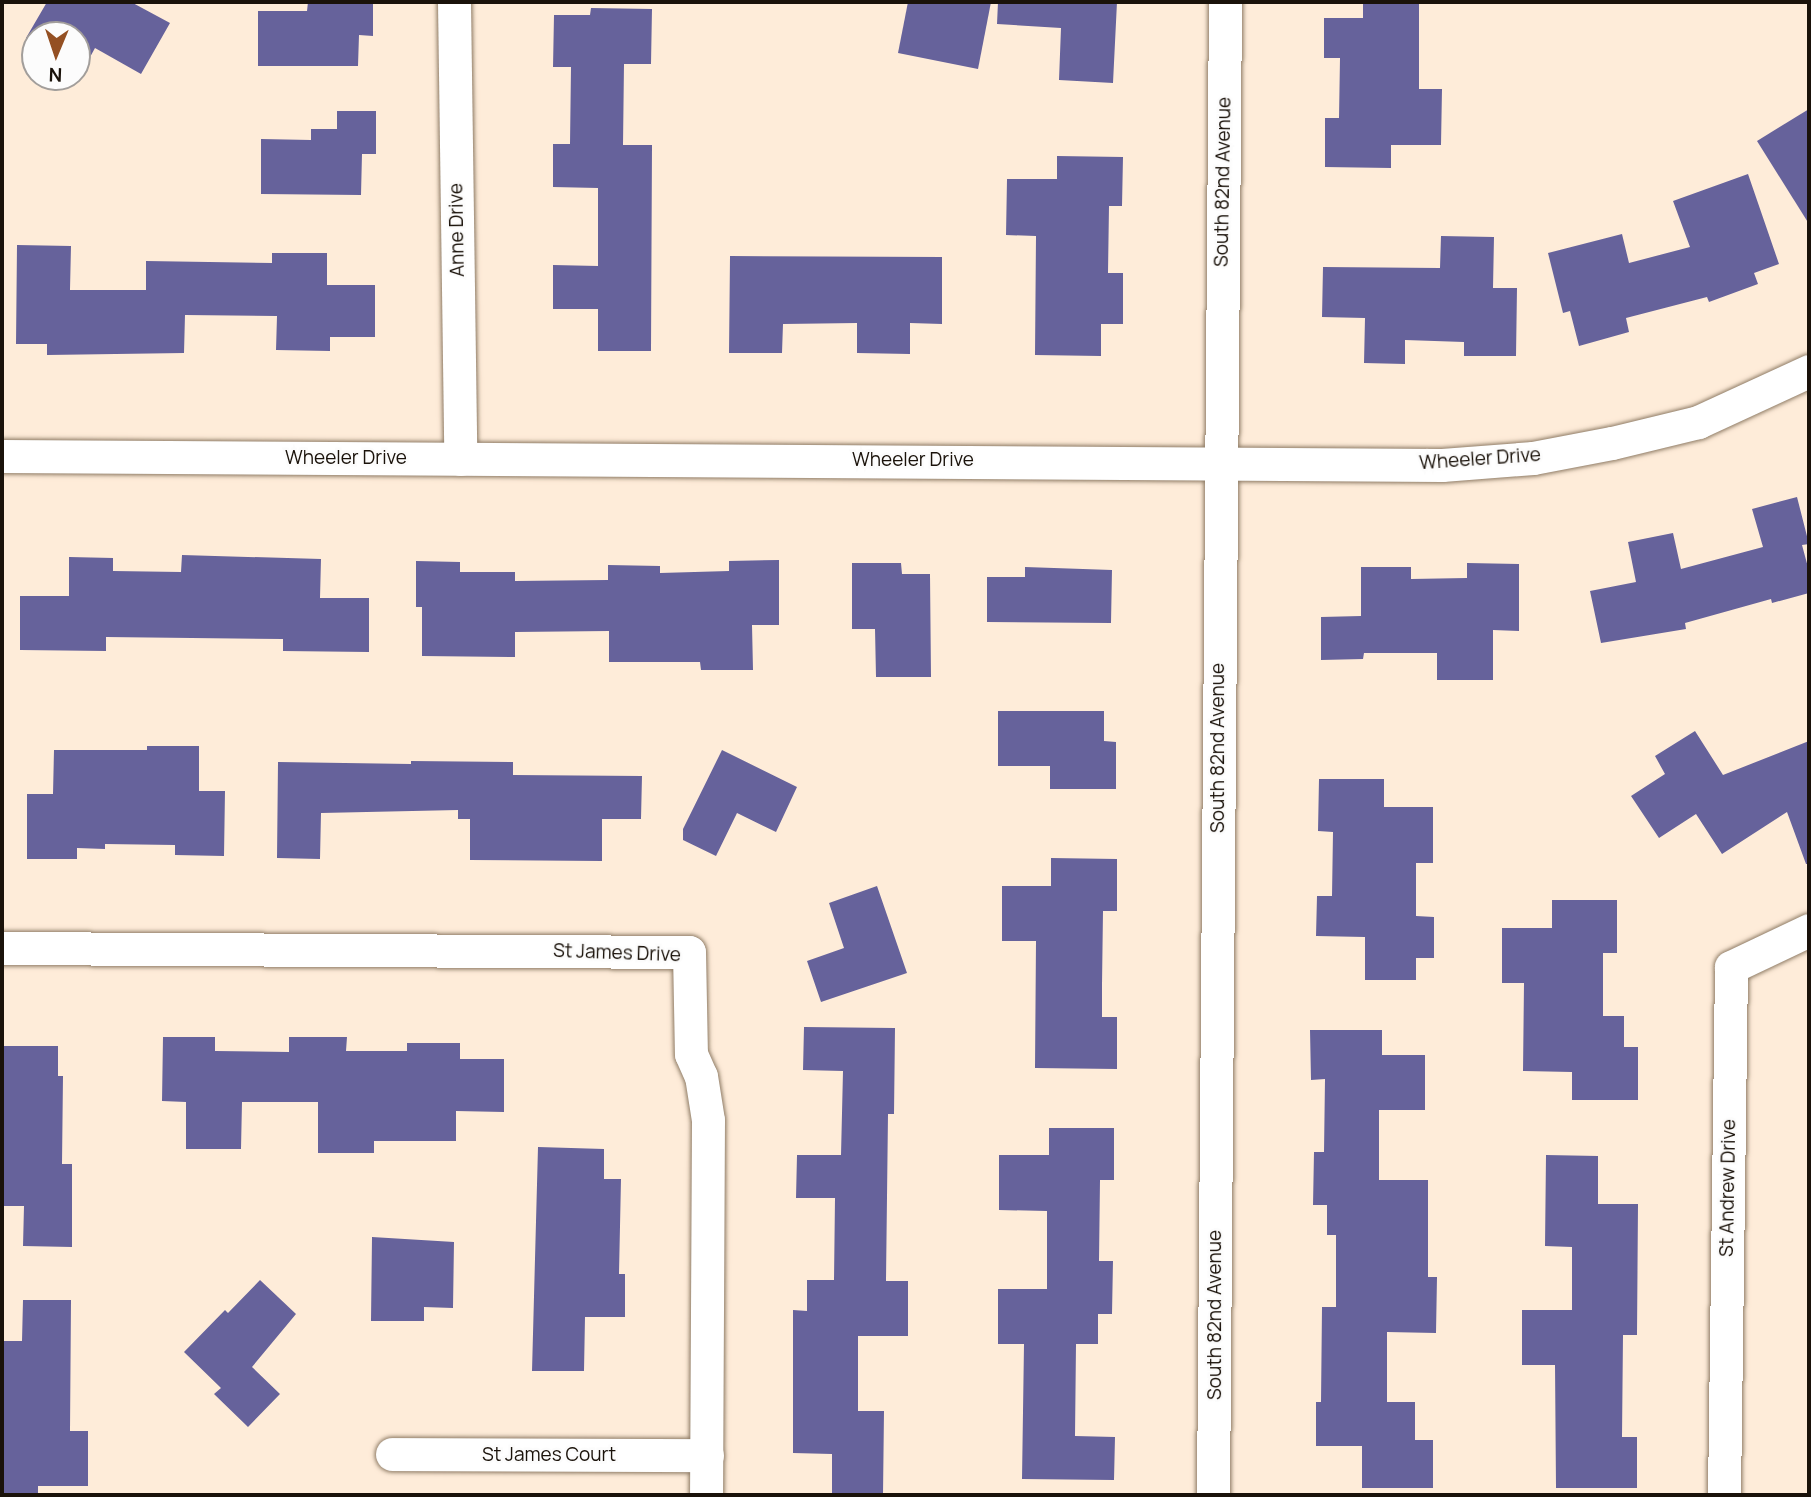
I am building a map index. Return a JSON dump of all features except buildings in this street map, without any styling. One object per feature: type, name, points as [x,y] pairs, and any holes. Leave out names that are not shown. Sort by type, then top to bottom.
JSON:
[{"type":"street","name":"Anne Drive","points":[[454,2],[460,459]]},
{"type":"street","name":"South 82nd Avenue","points":[[1213,1495],[1225,2]]},
{"type":"street","name":"Wheeler Drive","points":[[2,456],[1220,461],[1442,465],[1533,457],[1612,443],[1698,422],[1809,371]]},
{"type":"street","name":"St Andrew Drive","points":[[1724,1495],[1731,967],[1809,930]]},
{"type":"street","name":"St James Drive","points":[[2,948],[689,952],[691,1054],[701,1076],[708,1120],[706,1495]]},
{"type":"street","name":"St James Court","points":[[392,1454],[707,1455]]}]
